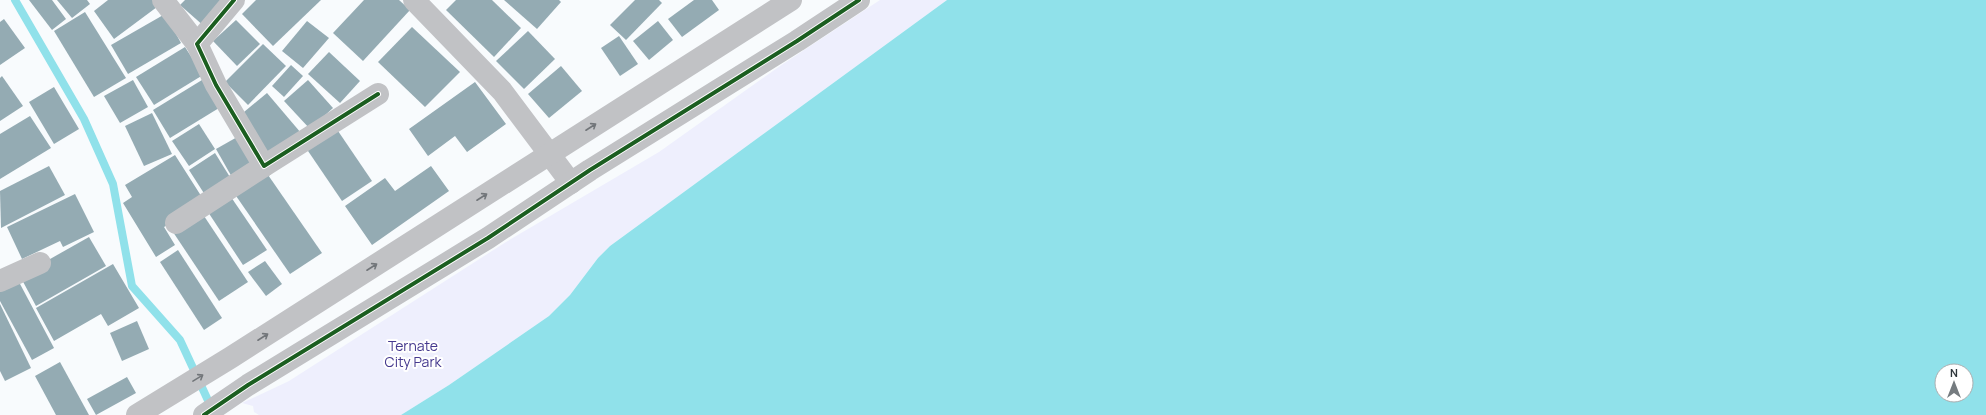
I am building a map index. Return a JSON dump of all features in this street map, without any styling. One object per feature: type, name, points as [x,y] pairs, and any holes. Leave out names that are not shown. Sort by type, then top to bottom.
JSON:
[{"type":"street","points":[[163,0],[197,44],[216,85],[264,166]]},
{"type":"street","points":[[197,44],[234,0]]},
{"type":"street","points":[[414,0],[502,91],[571,183]]},
{"type":"street","points":[[137,415],[230,358],[791,0]]},
{"type":"street","points":[[204,415],[248,385],[488,238],[571,183],[797,41],[859,0]]},
{"type":"street","points":[[176,223],[378,94]]},
{"type":"street","points":[[3,273],[40,263]]},
{"type":"green space","name":"Ternate City Park","points":[[880,0],[947,0],[610,246],[598,258],[570,295],[549,316],[449,385],[401,415],[259,415],[254,412],[253,406],[242,403],[289,381],[506,242],[659,152],[780,66]]},
{"type":"water","points":[[947,0],[1986,0],[1986,415],[401,415],[449,385],[549,316],[570,295],[598,258],[610,246]]},
{"type":"building","points":[[29,0],[52,0],[66,19],[52,30]]},
{"type":"building","points":[[57,0],[87,0],[90,4],[72,18]]},
{"type":"building","points":[[108,0],[158,0],[161,4],[114,39],[94,11]]},
{"type":"building","points":[[185,0],[229,0],[205,27],[180,5]]},
{"type":"building","points":[[256,0],[321,0],[273,46],[242,14]]},
{"type":"building","points":[[364,0],[399,0],[410,10],[363,61],[333,33]]},
{"type":"building","points":[[456,0],[492,0],[521,28],[494,57],[446,10]]},
{"type":"building","points":[[504,0],[559,0],[561,2],[537,29]]},
{"type":"building","points":[[635,0],[659,0],[662,3],[626,40],[610,25]]},
{"type":"building","points":[[694,0],[712,0],[719,10],[682,37],[668,19]]},
{"type":"building","points":[[85,12],[126,78],[94,97],[54,31]]},
{"type":"building","points":[[165,14],[181,43],[128,74],[111,45]]},
{"type":"building","points":[[4,19],[25,48],[0,65],[0,22]]},
{"type":"building","points":[[236,20],[260,44],[237,66],[213,41]]},
{"type":"building","points":[[307,21],[329,38],[303,68],[282,51]]},
{"type":"building","points":[[658,21],[673,40],[649,60],[633,41]]},
{"type":"building","points":[[412,27],[460,72],[425,107],[378,62]]},
{"type":"building","points":[[528,31],[555,59],[524,89],[496,61]]},
{"type":"building","points":[[619,36],[638,64],[620,76],[601,48]]},
{"type":"building","points":[[263,44],[286,66],[248,105],[225,82]]},
{"type":"building","points":[[185,47],[203,75],[154,105],[136,77]]},
{"type":"building","points":[[329,52],[360,81],[340,103],[308,74]]},
{"type":"building","points":[[291,65],[303,76],[284,97],[272,86]]},
{"type":"building","points":[[561,66],[582,91],[549,118],[528,94]]},
{"type":"building","points":[[2,76],[23,106],[0,121],[0,78]]},
{"type":"building","points":[[133,80],[148,107],[120,123],[104,96]]},
{"type":"building","points":[[202,80],[219,108],[170,138],[153,110]]},
{"type":"building","points":[[308,80],[333,108],[310,129],[284,101]]},
{"type":"building","points":[[475,82],[506,124],[467,152],[455,136],[428,156],[409,129]]},
{"type":"building","points":[[54,87],[79,129],[54,144],[29,102]]},
{"type":"building","points":[[267,93],[301,133],[272,157],[238,117]]},
{"type":"building","points":[[152,113],[172,154],[144,166],[125,126]]},
{"type":"building","points":[[30,116],[51,148],[0,179],[0,134]]},
{"type":"building","points":[[199,124],[215,149],[189,166],[172,141]]},
{"type":"building","points":[[336,128],[372,181],[342,201],[306,148]]},
{"type":"building","points":[[239,136],[256,166],[233,179],[216,149]]},
{"type":"building","points":[[215,153],[233,182],[207,198],[189,170]]},
{"type":"building","points":[[175,155],[205,202],[164,227],[175,245],[156,257],[123,203],[132,197],[125,185]]},
{"type":"building","points":[[49,166],[65,195],[1,228],[0,191]]},
{"type":"building","points":[[431,166],[449,191],[372,245],[345,206],[385,178],[395,191]]},
{"type":"building","points":[[266,172],[322,253],[290,274],[234,193]]},
{"type":"building","points":[[75,194],[94,232],[63,247],[60,241],[22,259],[7,227]]},
{"type":"building","points":[[231,197],[267,250],[243,265],[208,212]]},
{"type":"building","points":[[202,213],[248,282],[219,301],[173,232]]},
{"type":"building","points":[[89,237],[106,266],[36,306],[20,276]]},
{"type":"building","points":[[178,250],[222,318],[204,330],[160,262]]},
{"type":"building","points":[[265,261],[282,284],[266,296],[248,272]]},
{"type":"building","points":[[113,264],[139,308],[108,326],[101,314],[54,341],[36,308]]},
{"type":"building","points":[[19,282],[54,348],[32,360],[0,301],[0,292]]},
{"type":"building","points":[[0,304],[31,368],[5,381],[0,371]]},
{"type":"building","points":[[137,321],[149,349],[122,361],[110,333]]},
{"type":"building","points":[[60,362],[89,415],[56,415],[35,376]]},
{"type":"building","points":[[127,377],[136,393],[96,415],[87,399]]},
{"type":"waterway","points":[[15,0],[84,119],[113,184],[132,286],[180,340],[212,409]]},
{"type":"cycle path","points":[[234,0],[197,44],[216,85],[264,166],[378,94]]},
{"type":"cycle path","points":[[204,415],[248,385],[488,238],[590,170],[797,41],[859,0]]}]
